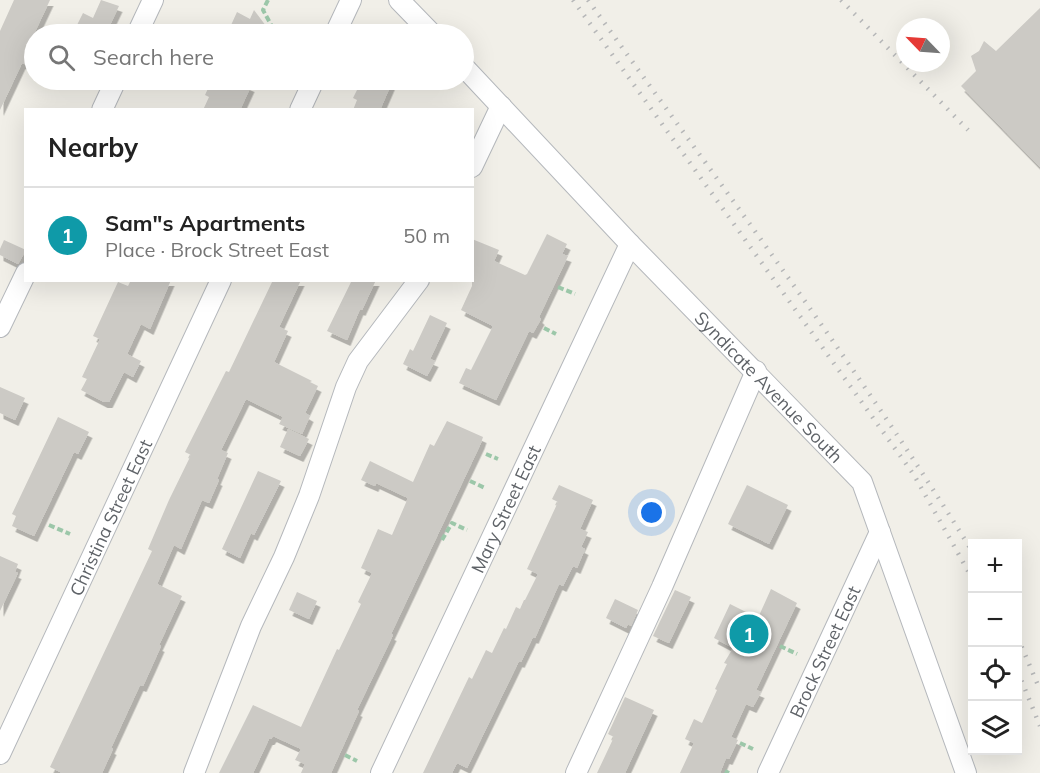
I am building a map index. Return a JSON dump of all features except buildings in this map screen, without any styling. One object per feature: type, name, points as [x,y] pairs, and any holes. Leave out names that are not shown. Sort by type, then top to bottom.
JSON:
[{"type":"street","points":[[142,24],[153,0]]},
{"type":"street","points":[[340,24],[351,0]]},
{"type":"street","points":[[399,0],[422,24]]},
{"type":"street","name":"Syndicate Avenue South","points":[[474,78],[630,244],[862,482],[966,773]]},
{"type":"street","points":[[103,108],[111,90]]},
{"type":"street","points":[[301,108],[309,90]]},
{"type":"street","points":[[474,163],[501,106]]},
{"type":"street","name":"Mary Street East","points":[[381,773],[630,244]]},
{"type":"street","points":[[0,327],[24,277]]},
{"type":"street","name":"Christina Street East","points":[[0,754],[220,282]]},
{"type":"street","points":[[194,773],[251,626],[284,557],[309,496],[346,387],[358,361],[417,282]]},
{"type":"street","points":[[576,773],[662,587],[756,371]]},
{"type":"street","name":"Brock Street East","points":[[768,773],[880,532]]},
{"type":"path","points":[[268,0],[263,10],[271,24]]},
{"type":"path","points":[[558,287],[575,294]]},
{"type":"path","points":[[544,328],[556,334]]},
{"type":"path","points":[[486,454],[498,459]]},
{"type":"path","points":[[470,481],[484,488]]},
{"type":"path","points":[[442,540],[452,523],[467,530]]},
{"type":"path","points":[[48,525],[70,534]]},
{"type":"path","points":[[780,646],[797,654]]},
{"type":"path","points":[[740,743],[753,749]]},
{"type":"path","points":[[345,755],[357,761]]},
{"type":"railway","points":[[573,0],[914,475],[968,571]]},
{"type":"railway","points":[[588,0],[833,341],[968,545]]},
{"type":"railway","points":[[841,0],[968,130]]},
{"type":"railway","points":[[1022,647],[1040,690]]},
{"type":"railway","points":[[1022,682],[1040,726]]},
{"type":"place","name":"Sam\"s Apartments","points":[[749,634]]}]
